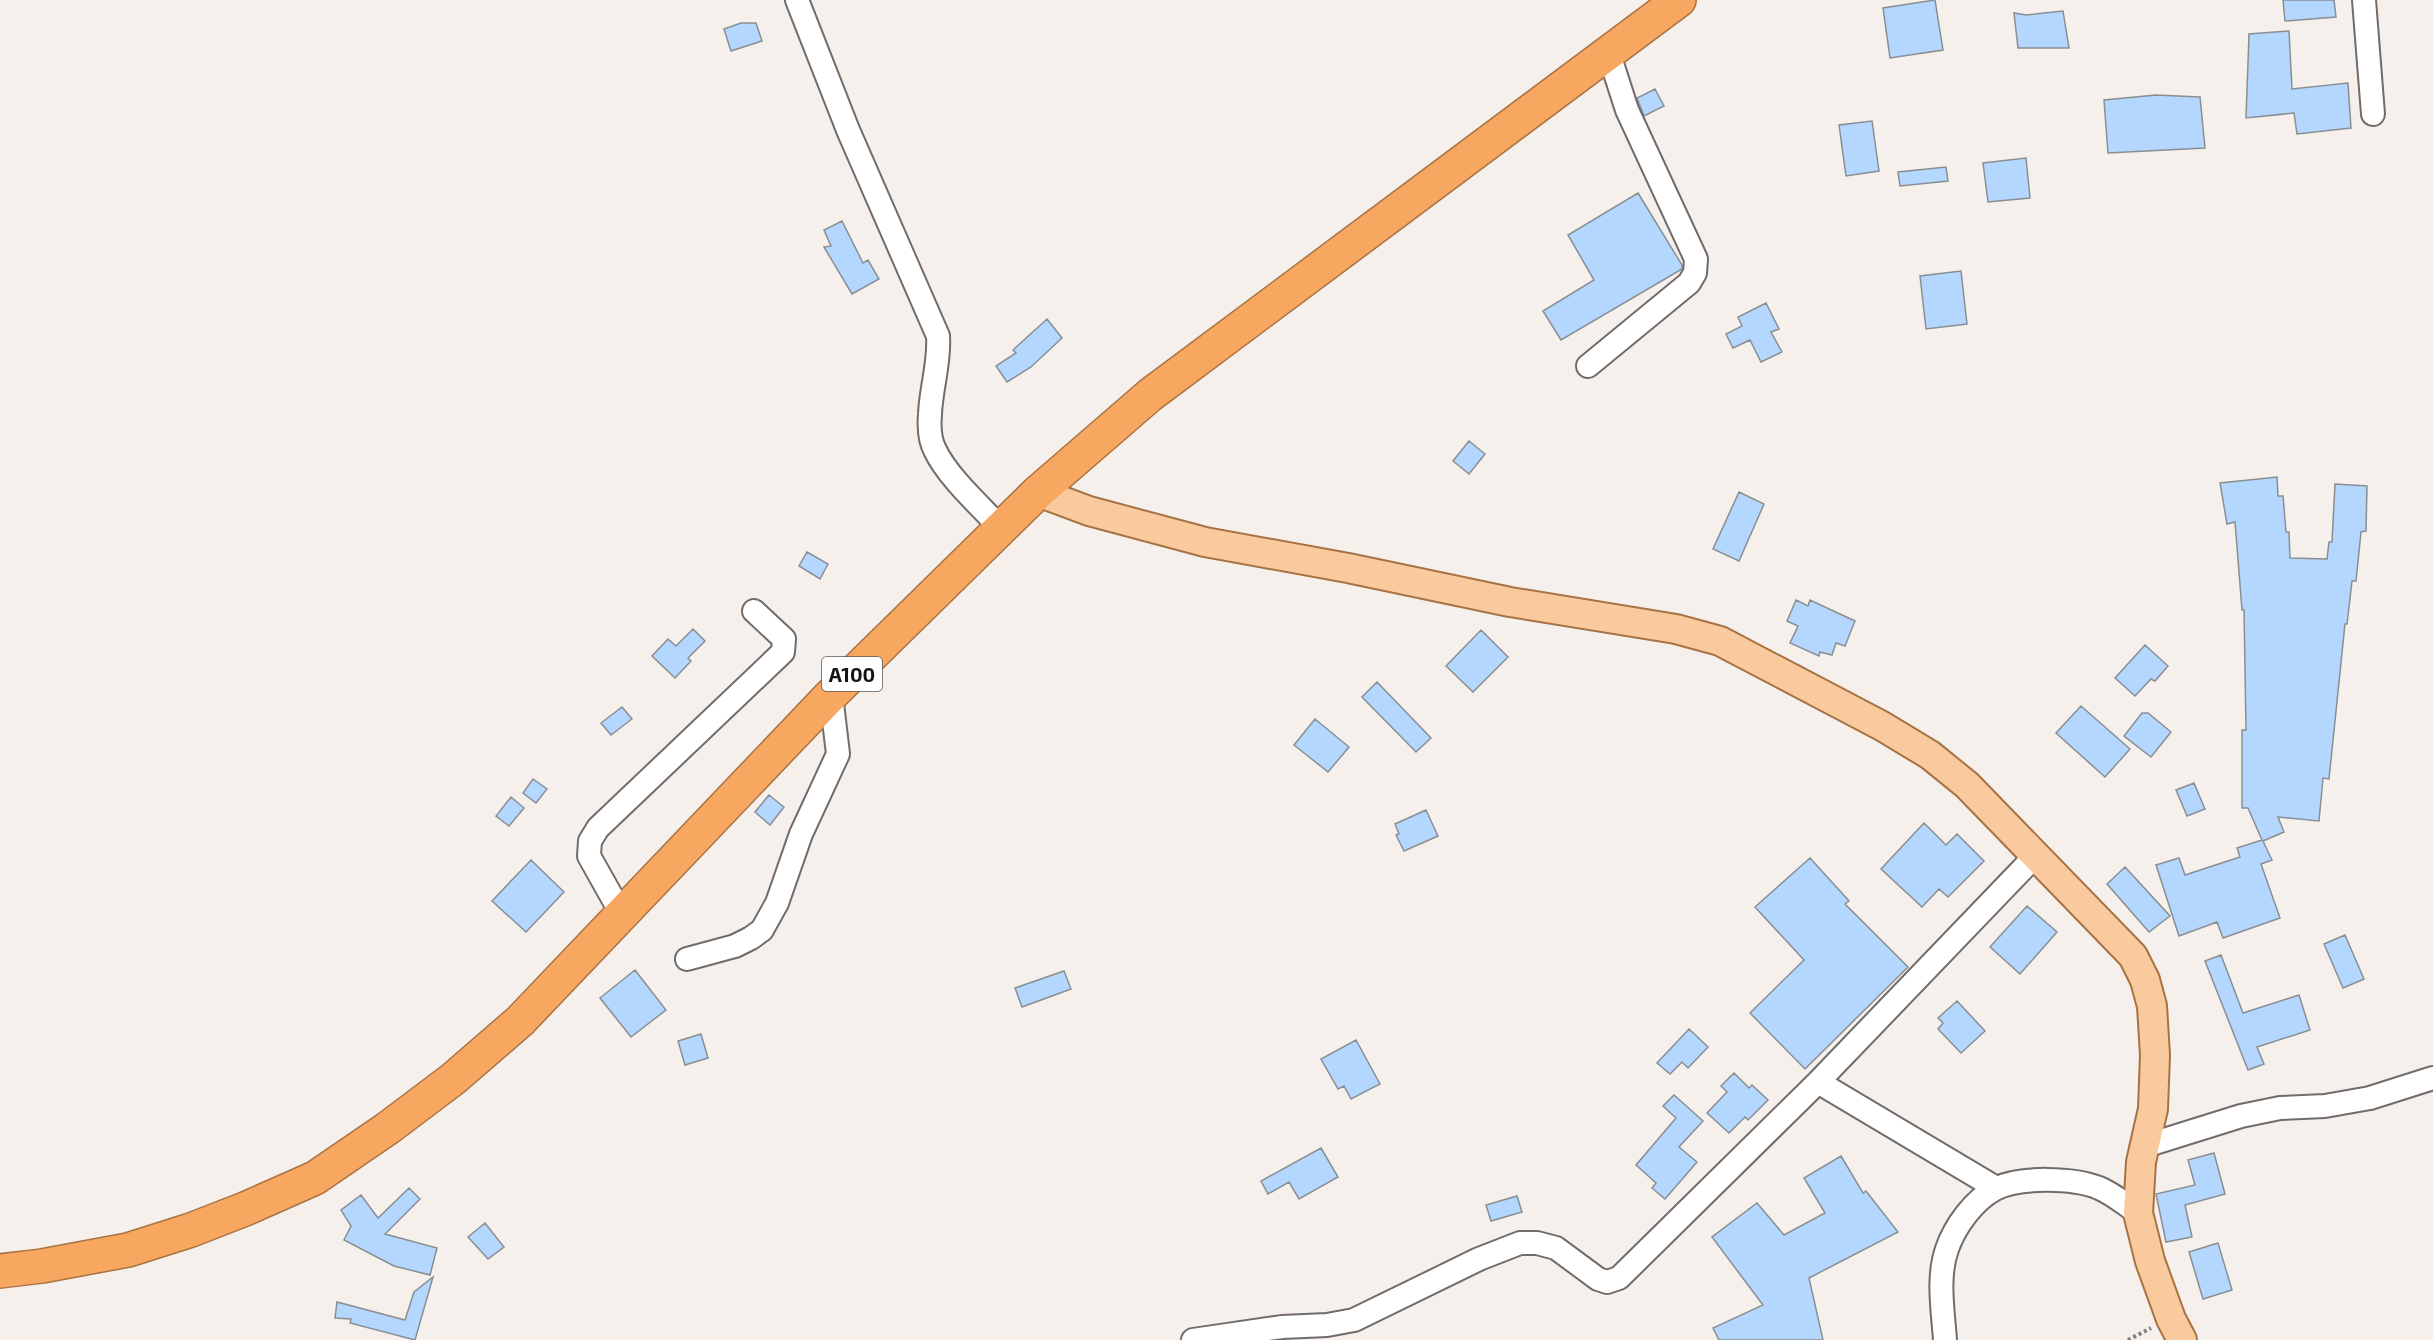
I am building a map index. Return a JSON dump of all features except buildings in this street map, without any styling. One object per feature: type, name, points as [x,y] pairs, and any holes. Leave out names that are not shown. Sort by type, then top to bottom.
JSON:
[{"type":"highway","name":"A100","points":[[0,1271],[42,1266],[128,1250],[191,1230],[315,1178],[453,1080],[520,1021],[831,695],[1038,492],[1150,395],[1679,0]]},
{"type":"main road","points":[[1038,492],[1089,511],[1205,542],[1348,568],[1510,602],[1676,629],[1720,641],[1882,726],[1930,755],[1967,786],[2133,956],[2145,980],[2152,1006],[2155,1055],[2153,1109],[2141,1162],[2138,1213],[2150,1261],[2170,1319],[2182,1340]]},
{"type":"street","points":[[797,0],[848,130],[938,336],[939,348],[930,412],[930,431],[935,450],[958,483],[1000,527]]},
{"type":"street","points":[[2364,0],[2373,114]]},
{"type":"street","points":[[1588,366],[1689,283],[1695,273],[1696,259],[1627,110],[1608,51]]},
{"type":"street","points":[[621,913],[589,856],[590,841],[598,828],[783,652],[784,639],[754,611]]},
{"type":"street","points":[[687,958],[735,946],[751,938],[762,930],[772,912],[801,834],[838,754],[831,695]]},
{"type":"street","points":[[1193,1340],[1282,1327],[1327,1325],[1354,1320],[1479,1259],[1520,1243],[1537,1243],[1556,1248],[1598,1279],[1607,1282],[1619,1278],[1818,1082],[2036,855]]},
{"type":"street","points":[[2145,1146],[2241,1116],[2280,1108],[2325,1106],[2370,1098],[2433,1078]]},
{"type":"street","points":[[1818,1082],[1996,1188]]},
{"type":"street","points":[[1945,1340],[1942,1284],[1947,1250],[1958,1226],[1977,1203],[1996,1188],[2029,1181],[2063,1179],[2100,1188],[2138,1213]]}]
